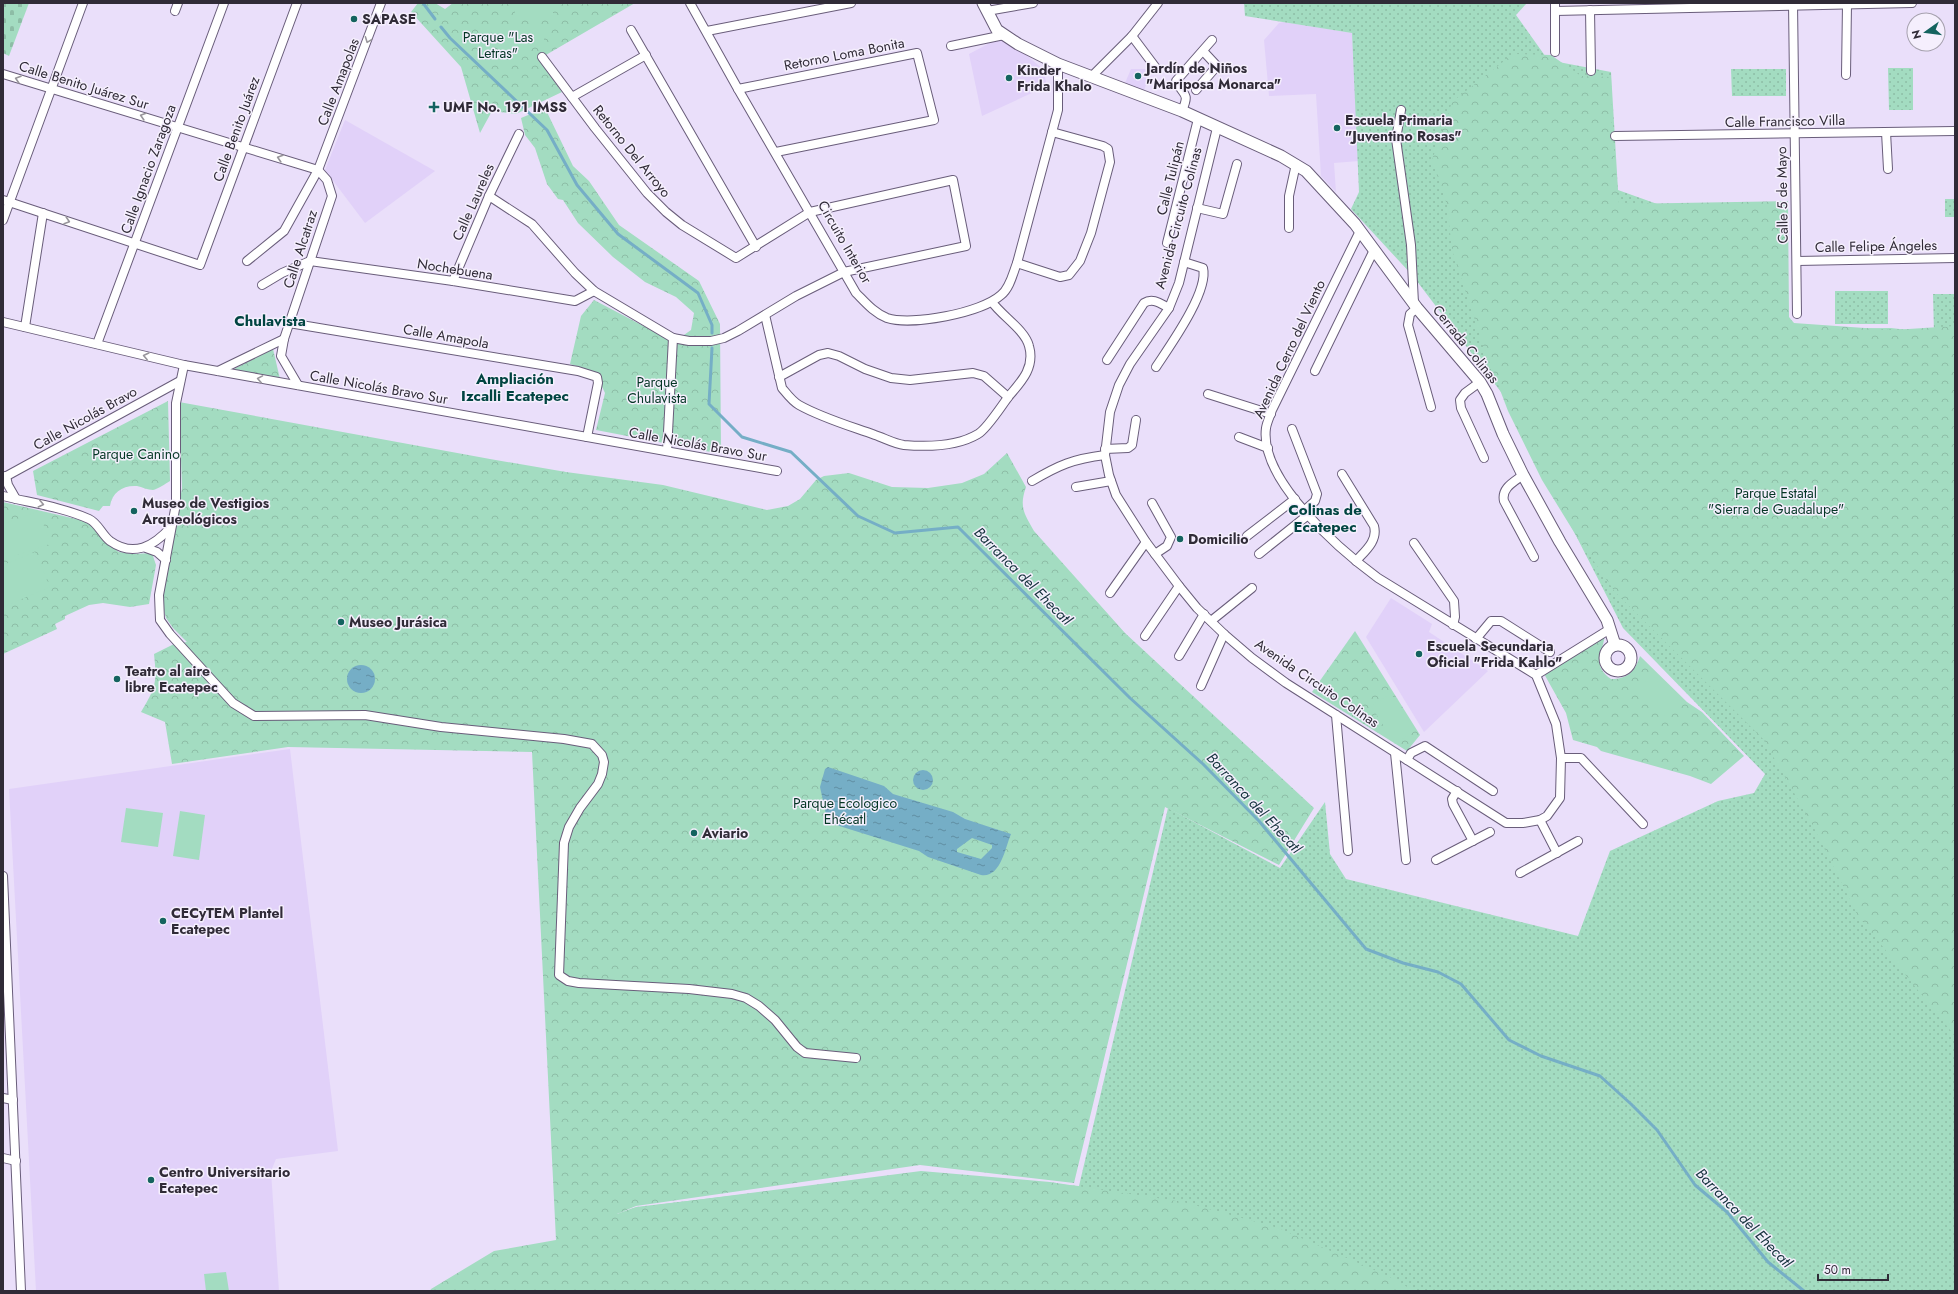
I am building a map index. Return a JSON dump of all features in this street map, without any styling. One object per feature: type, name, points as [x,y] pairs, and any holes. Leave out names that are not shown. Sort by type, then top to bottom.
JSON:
[{"type":"main road","points":[[985,7],[997,30],[1018,44],[1058,64],[1182,111],[1217,128]]},
{"type":"main road","name":"Cerrada Colinas","points":[[1217,128],[1281,156],[1306,171],[1360,231],[1416,305],[1480,382],[1487,394],[1503,434],[1523,475],[1560,542],[1607,620],[1615,645]]},
{"type":"street","points":[[3,220],[6,201],[52,89],[83,3]]},
{"type":"street","name":"Calle Ignacio Zaragoza","points":[[97,344],[224,3]]},
{"type":"street","name":"Calle Benito Juárez","points":[[135,243],[200,265],[297,3]]},
{"type":"street","name":"Calle Amapolas","points":[[247,261],[284,230],[318,170],[381,3]]},
{"type":"street","name":"Circuito Interior","points":[[690,3],[856,293],[871,308],[886,317],[898,320],[910,321],[962,313],[980,308],[1003,294],[1017,263],[1058,110],[1058,64]]},
{"type":"street","points":[[707,31],[851,3]]},
{"type":"street","points":[[985,7],[1033,3]]},
{"type":"street","points":[[1092,76],[1132,36],[1158,3]]},
{"type":"street","points":[[1556,52],[1555,7],[1590,10],[1793,4],[1912,3]]},
{"type":"street","name":"Calle 5 de Mayo","points":[[1793,4],[1797,314]]},
{"type":"street","points":[[1846,75],[1847,4]]},
{"type":"street","points":[[1590,10],[1591,71]]},
{"type":"street","points":[[631,30],[756,246]]},
{"type":"street","points":[[950,46],[1004,35]]},
{"type":"street","points":[[1132,36],[1156,68]]},
{"type":"street","points":[[1182,111],[1187,98],[1186,93],[1176,81],[1212,40]]},
{"type":"street","points":[[1196,90],[1217,66],[1203,51]]},
{"type":"street","name":"Retorno Loma Bonita","points":[[738,89],[917,53],[934,120],[776,152]]},
{"type":"street","name":"Retorno Del Arroyo","points":[[572,97],[646,55]]},
{"type":"street","name":"Retorno Del Arroyo","points":[[542,56],[647,193],[666,212],[682,225],[736,258],[810,212],[953,180],[966,246],[844,272]]},
{"type":"street","name":"Calle Benito Juárez Sur","points":[[3,74],[318,170]]},
{"type":"street","points":[[1401,110],[1396,140],[1411,245],[1416,305],[1410,314],[1408,325],[1431,407]]},
{"type":"street","name":"Calle Tulipán","points":[[1167,243],[1198,119]]},
{"type":"street","name":"Avenida Circuito Colinas","points":[[1217,128],[1179,283],[1169,308],[1130,364],[1119,385],[1110,412],[1105,452],[1111,481],[1116,495],[1146,542],[1179,586],[1211,622],[1258,663],[1336,715],[1506,823],[1523,823],[1540,820]]},
{"type":"street","name":"Calle Francisco Villa","points":[[1615,136],[1955,131]]},
{"type":"street","points":[[1017,263],[1060,277],[1069,275],[1080,261],[1091,233],[1110,162],[1108,149],[1103,146],[1052,132]]},
{"type":"street","points":[[1886,132],[1888,169]]},
{"type":"street","name":"Calle Laureles","points":[[453,281],[489,196],[519,134]]},
{"type":"street","points":[[1197,208],[1224,214],[1237,164]]},
{"type":"street","points":[[1289,228],[1289,196],[1296,164]]},
{"type":"street","name":"Calle Alcatraz","points":[[298,385],[281,356],[289,323],[332,196],[328,180],[318,170]]},
{"type":"street","points":[[489,196],[532,224],[575,273],[594,291],[673,338],[701,342],[724,338],[844,272]]},
{"type":"street","points":[[6,201],[135,243]]},
{"type":"street","points":[[25,327],[43,213]]},
{"type":"street","name":"Avenida Cerro del Viento","points":[[1360,231],[1271,414],[1266,428],[1268,448],[1277,472],[1295,499],[1307,513],[1356,561],[1378,578],[1536,675]]},
{"type":"street","points":[[1315,371],[1374,250]]},
{"type":"street","name":"Calle Felipe Ángeles","points":[[1797,261],[1955,258]]},
{"type":"street","points":[[262,285],[282,273],[310,261]]},
{"type":"street","name":"Nochebuena","points":[[310,261],[453,281],[575,301],[594,291]]},
{"type":"street","points":[[1156,367],[1188,318],[1202,282],[1204,273],[1203,268],[1184,262]]},
{"type":"street","points":[[1107,360],[1144,303],[1148,300],[1153,300],[1169,308]]},
{"type":"street","points":[[765,315],[782,388],[789,397],[799,405],[831,419],[902,445],[932,446],[966,439],[980,433],[1025,377],[1030,364],[1031,355],[1029,344],[1022,332],[1000,314],[992,302]]},
{"type":"street","name":"Calle Nicolás Bravo Sur","points":[[3,322],[184,365],[777,471]]},
{"type":"street","name":"Calle Amapola","points":[[289,323],[578,371],[597,377],[598,383],[587,437]]},
{"type":"street","points":[[667,451],[673,338]]},
{"type":"street","points":[[218,371],[284,339]]},
{"type":"street","points":[[779,377],[819,355],[828,353],[891,378],[910,380],[973,373],[984,376],[1008,397]]},
{"type":"street","points":[[184,365],[176,403],[176,504],[159,595],[160,620],[170,634],[233,703],[254,716],[365,715],[441,727],[577,740],[592,744],[599,751],[604,762],[602,774],[598,784],[580,808],[569,827],[564,843],[558,966],[559,975],[568,981],[579,984],[689,989],[732,994],[746,998],[759,1006],[775,1020],[797,1047],[805,1053],[856,1058]]},
{"type":"street","name":"Calle Nicolás Bravo","points":[[5,477],[180,381]]},
{"type":"street","points":[[1480,382],[1465,393],[1460,400],[1461,408],[1484,458]]},
{"type":"street","points":[[1208,394],[1271,414]]},
{"type":"street","points":[[1032,481],[1056,467],[1070,461],[1128,448],[1132,445],[1136,420]]},
{"type":"street","points":[[1260,554],[1307,513],[1315,501],[1317,494],[1292,429]]},
{"type":"street","points":[[1239,436],[1268,448]]},
{"type":"street","points":[[1342,474],[1374,526],[1376,532],[1372,542],[1356,561]]},
{"type":"street","points":[[1523,475],[1505,489],[1503,495],[1504,501],[1534,557]]},
{"type":"street","points":[[5,477],[16,499]]},
{"type":"street","points":[[1076,487],[1111,481]]},
{"type":"street","points":[[3,496],[48,506],[91,520],[110,541],[126,549],[146,548],[157,552],[166,560]]},
{"type":"street","points":[[1246,536],[1295,499]]},
{"type":"street","points":[[1152,503],[1171,537],[1171,542],[1156,554]]},
{"type":"street","points":[[146,548],[160,539],[171,527]]},
{"type":"street","points":[[1110,592],[1146,542]]},
{"type":"street","points":[[1414,543],[1454,601],[1455,616],[1453,625]]},
{"type":"street","points":[[1145,636],[1179,586]]},
{"type":"street","points":[[1211,622],[1252,588]]},
{"type":"street","points":[[1179,656],[1204,614]]},
{"type":"street","points":[[1476,639],[1491,621],[1501,621],[1550,652]]},
{"type":"street","points":[[1557,853],[1540,820],[1547,816],[1560,798],[1561,758],[1556,724],[1536,675],[1610,629]]},
{"type":"street","points":[[1201,686],[1224,634]]},
{"type":"street","points":[[1336,715],[1348,851]]},
{"type":"street","points":[[1407,760],[1411,753],[1425,746],[1493,791]]},
{"type":"street","points":[[1395,753],[1406,860]]},
{"type":"street","points":[[1561,758],[1581,758],[1643,824]]},
{"type":"street","points":[[1457,791],[1452,798],[1453,804],[1472,841]]},
{"type":"street","points":[[1436,860],[1490,832]]},
{"type":"street","points":[[1520,873],[1578,841]]},
{"type":"street","points":[[3,876],[21,1291]]},
{"type":"street","points":[[3,1098],[13,1100]]},
{"type":"street","points":[[3,1158],[16,1161]]},
{"type":"shaded area","name":"Escuela Primaria \"Juventino Rosas\"","points":[[1283,22],[1352,33],[1359,161],[1334,163],[1336,192],[1321,176],[1316,94],[1269,96],[1264,40],[1279,23]]},
{"type":"shaded area","name":"Kinder Frida Khalo","points":[[1003,36],[1043,69],[1047,86],[982,116],[969,54]]},
{"type":"shaded area","name":"Jardín de Niños \"Mariposa Monarca\"","points":[[1131,69],[1151,69],[1144,91],[1125,83]]},
{"type":"shaded area","points":[[345,120],[435,171],[365,223],[325,170]]},
{"type":"shaded area","name":"Escuela Secundaria Oficial \"Frida Kahlo\"","points":[[1391,598],[1432,624],[1429,632],[1488,671],[1424,732],[1366,637]]},
{"type":"shaded area","name":"CECyTEM Plantel Ecatepec","points":[[290,749],[338,1151],[276,1159],[271,1171],[279,1291],[36,1291],[9,789]]},
{"type":"green space","points":[[3,3],[29,3],[9,56],[3,53]]},
{"type":"green space","name":"Parque \"Las Letras\"","points":[[418,3],[435,3],[445,9],[453,3],[635,3],[539,59],[562,92],[516,114],[492,111],[480,133],[461,67],[411,12]]},
{"type":"green space","points":[[515,3],[553,3],[553,17],[515,17]]},
{"type":"green space","points":[[1244,3],[1527,3],[1516,15],[1548,60],[1611,72],[1618,190],[1660,205],[1784,329],[1891,328],[1934,333],[1933,294],[1955,294],[1955,1291],[560,1291],[558,1240],[636,1207],[925,1173],[1079,1186],[1168,808],[1280,868],[1325,802],[1330,854],[1346,879],[1578,936],[1610,851],[1718,801],[1754,793],[1765,774],[1623,628],[1507,400],[1413,276],[1351,209],[1359,192],[1352,33],[1245,16]]},
{"type":"green space","points":[[492,24],[544,24],[544,45],[492,45]]},
{"type":"green space","name":"Parque Estatal \"Sierra de Guadalupe\"","points":[[1513,54],[1551,55],[1581,76],[1611,77],[1612,126],[1619,204],[1788,201],[1789,317],[1794,323],[1893,330],[1955,326],[1955,1036],[1858,916],[1812,824],[1763,739],[1615,592],[1577,537],[1542,480],[1508,411],[1483,345],[1452,250],[1447,205],[1432,160],[1452,102]]},
{"type":"green space","points":[[1888,68],[1913,68],[1913,110],[1889,110]]},
{"type":"green space","points":[[1731,69],[1786,69],[1786,96],[1732,96]]},
{"type":"green space","name":"Parque Chulavista","points":[[545,108],[573,166],[589,181],[619,225],[699,281],[720,324],[721,454],[596,430],[605,393],[595,372],[570,364],[581,316],[594,300],[674,342],[691,330],[694,313],[676,297],[645,282],[613,257],[578,223],[563,200],[558,199],[547,184],[535,148],[525,135],[521,118]]},
{"type":"green space","points":[[1945,199],[1955,199],[1955,217],[1945,217]]},
{"type":"green space","points":[[1835,291],[1888,291],[1888,324],[1835,324]]},
{"type":"green space","points":[[273,349],[280,379],[232,370]]},
{"type":"green space","name":"Parque Canino","points":[[168,401],[170,481],[153,490],[137,486],[123,488],[113,497],[110,506],[103,506],[99,511],[37,495],[33,471]]},
{"type":"green space","name":"Parque Ecologico Ehécatl","points":[[179,402],[490,459],[566,472],[663,485],[767,510],[788,506],[800,499],[816,480],[824,476],[849,473],[892,487],[928,488],[962,483],[984,474],[1007,453],[1026,487],[1023,505],[1034,531],[1125,633],[1314,808],[1279,865],[1165,807],[1074,1183],[920,1165],[636,1206],[617,1214],[633,1208],[921,1171],[1050,1182],[1183,1202],[1278,1228],[1388,1276],[1414,1291],[430,1291],[494,1251],[556,1240],[532,752],[288,747],[172,764],[165,722],[141,712],[150,696],[154,684],[154,654],[174,644],[187,642],[173,628],[166,618],[163,606],[164,586],[182,488]]},
{"type":"green space","points":[[3,502],[89,522],[105,542],[119,552],[133,554],[152,553],[156,565],[149,604],[130,607],[103,603],[89,605],[65,616],[65,619],[55,624],[57,629],[3,654]]},
{"type":"green space","points":[[39,511],[50,544],[3,560],[3,524]]},
{"type":"green space","points":[[35,552],[50,587],[3,607],[3,565]]},
{"type":"green space","points":[[1355,631],[1420,735],[1407,751],[1312,692]]},
{"type":"green space","points":[[1605,634],[1600,664],[1601,669],[1605,674],[1611,679],[1626,676],[1636,666],[1640,656],[1687,702],[1702,712],[1744,756],[1711,784],[1690,776],[1601,751],[1597,747],[1573,740],[1566,713],[1543,672]]},
{"type":"green space","points":[[1654,672],[1681,698],[1664,716],[1638,690]]},
{"type":"green space","points":[[1391,693],[1415,731],[1395,744],[1371,706]]},
{"type":"green space","points":[[126,808],[163,813],[158,847],[121,842]]},
{"type":"green space","points":[[180,811],[205,815],[199,860],[173,856]]},
{"type":"green space","points":[[226,1272],[229,1291],[206,1291],[204,1274]]},
{"type":"water","points":[[361,665],[371,669],[375,679],[371,689],[361,693],[351,689],[347,679],[351,669]]},
{"type":"water","points":[[828,767],[884,786],[893,794],[953,812],[965,819],[1011,834],[998,867],[988,875],[981,875],[928,857],[919,851],[833,824],[827,819],[820,787],[825,769]],"holes":[[[972,838],[992,845],[992,848],[981,859],[957,852],[957,849]]]},
{"type":"water","points":[[919,770],[927,770],[933,776],[933,784],[927,790],[919,790],[913,784],[913,776]]},
{"type":"waterway","name":"Barranca del Ehecatl","points":[[423,3],[435,19]]},
{"type":"waterway","name":"Barranca del Ehecatl","points":[[441,27],[450,38],[547,130],[577,185],[618,234],[698,293],[712,325],[712,333]]},
{"type":"waterway","name":"Barranca del Ehecatl","points":[[712,348],[709,404],[742,437],[791,452],[858,516],[895,533],[958,527],[1130,698],[1203,764],[1259,821],[1366,949],[1403,963],[1438,972],[1461,984],[1509,1040],[1541,1056],[1600,1076],[1657,1130],[1695,1185],[1727,1212],[1768,1262],[1804,1291]]},
{"type":"place","name":"SAPASE","points":[[354,19]]},
{"type":"place","name":"Jardín de Niños \"Mariposa Monarca\"","points":[[1138,76]]},
{"type":"place","name":"Kinder Frida Khalo","points":[[1009,78]]},
{"type":"place","name":"UMF No. 191 IMSS","points":[[434,107]]},
{"type":"place","name":"Escuela Primaria \"Juventino Rosas\"","points":[[1337,128]]},
{"type":"place","name":"Museo de Vestigios Arqueológicos","points":[[134,511]]},
{"type":"place","name":"Domicilio","points":[[1180,539]]},
{"type":"place","name":"Museo Jurásica","points":[[341,622]]},
{"type":"place","name":"Escuela Secundaria Oficial \"Frida Kahlo\"","points":[[1419,654]]},
{"type":"place","name":"Teatro al aire libre Ecatepec","points":[[117,679]]},
{"type":"place","name":"Aviario","points":[[694,833]]},
{"type":"place","name":"CECyTEM Plantel Ecatepec","points":[[163,921]]},
{"type":"place","name":"Centro Universitario Ecatepec","points":[[151,1180]]},
{"type":"district","name":"Chulavista","points":[[270,321]]},
{"type":"district","name":"Ampliación Izcalli Ecatepec","points":[[515,388]]},
{"type":"district","name":"Colinas de Ecatepec","points":[[1325,518]]}]
